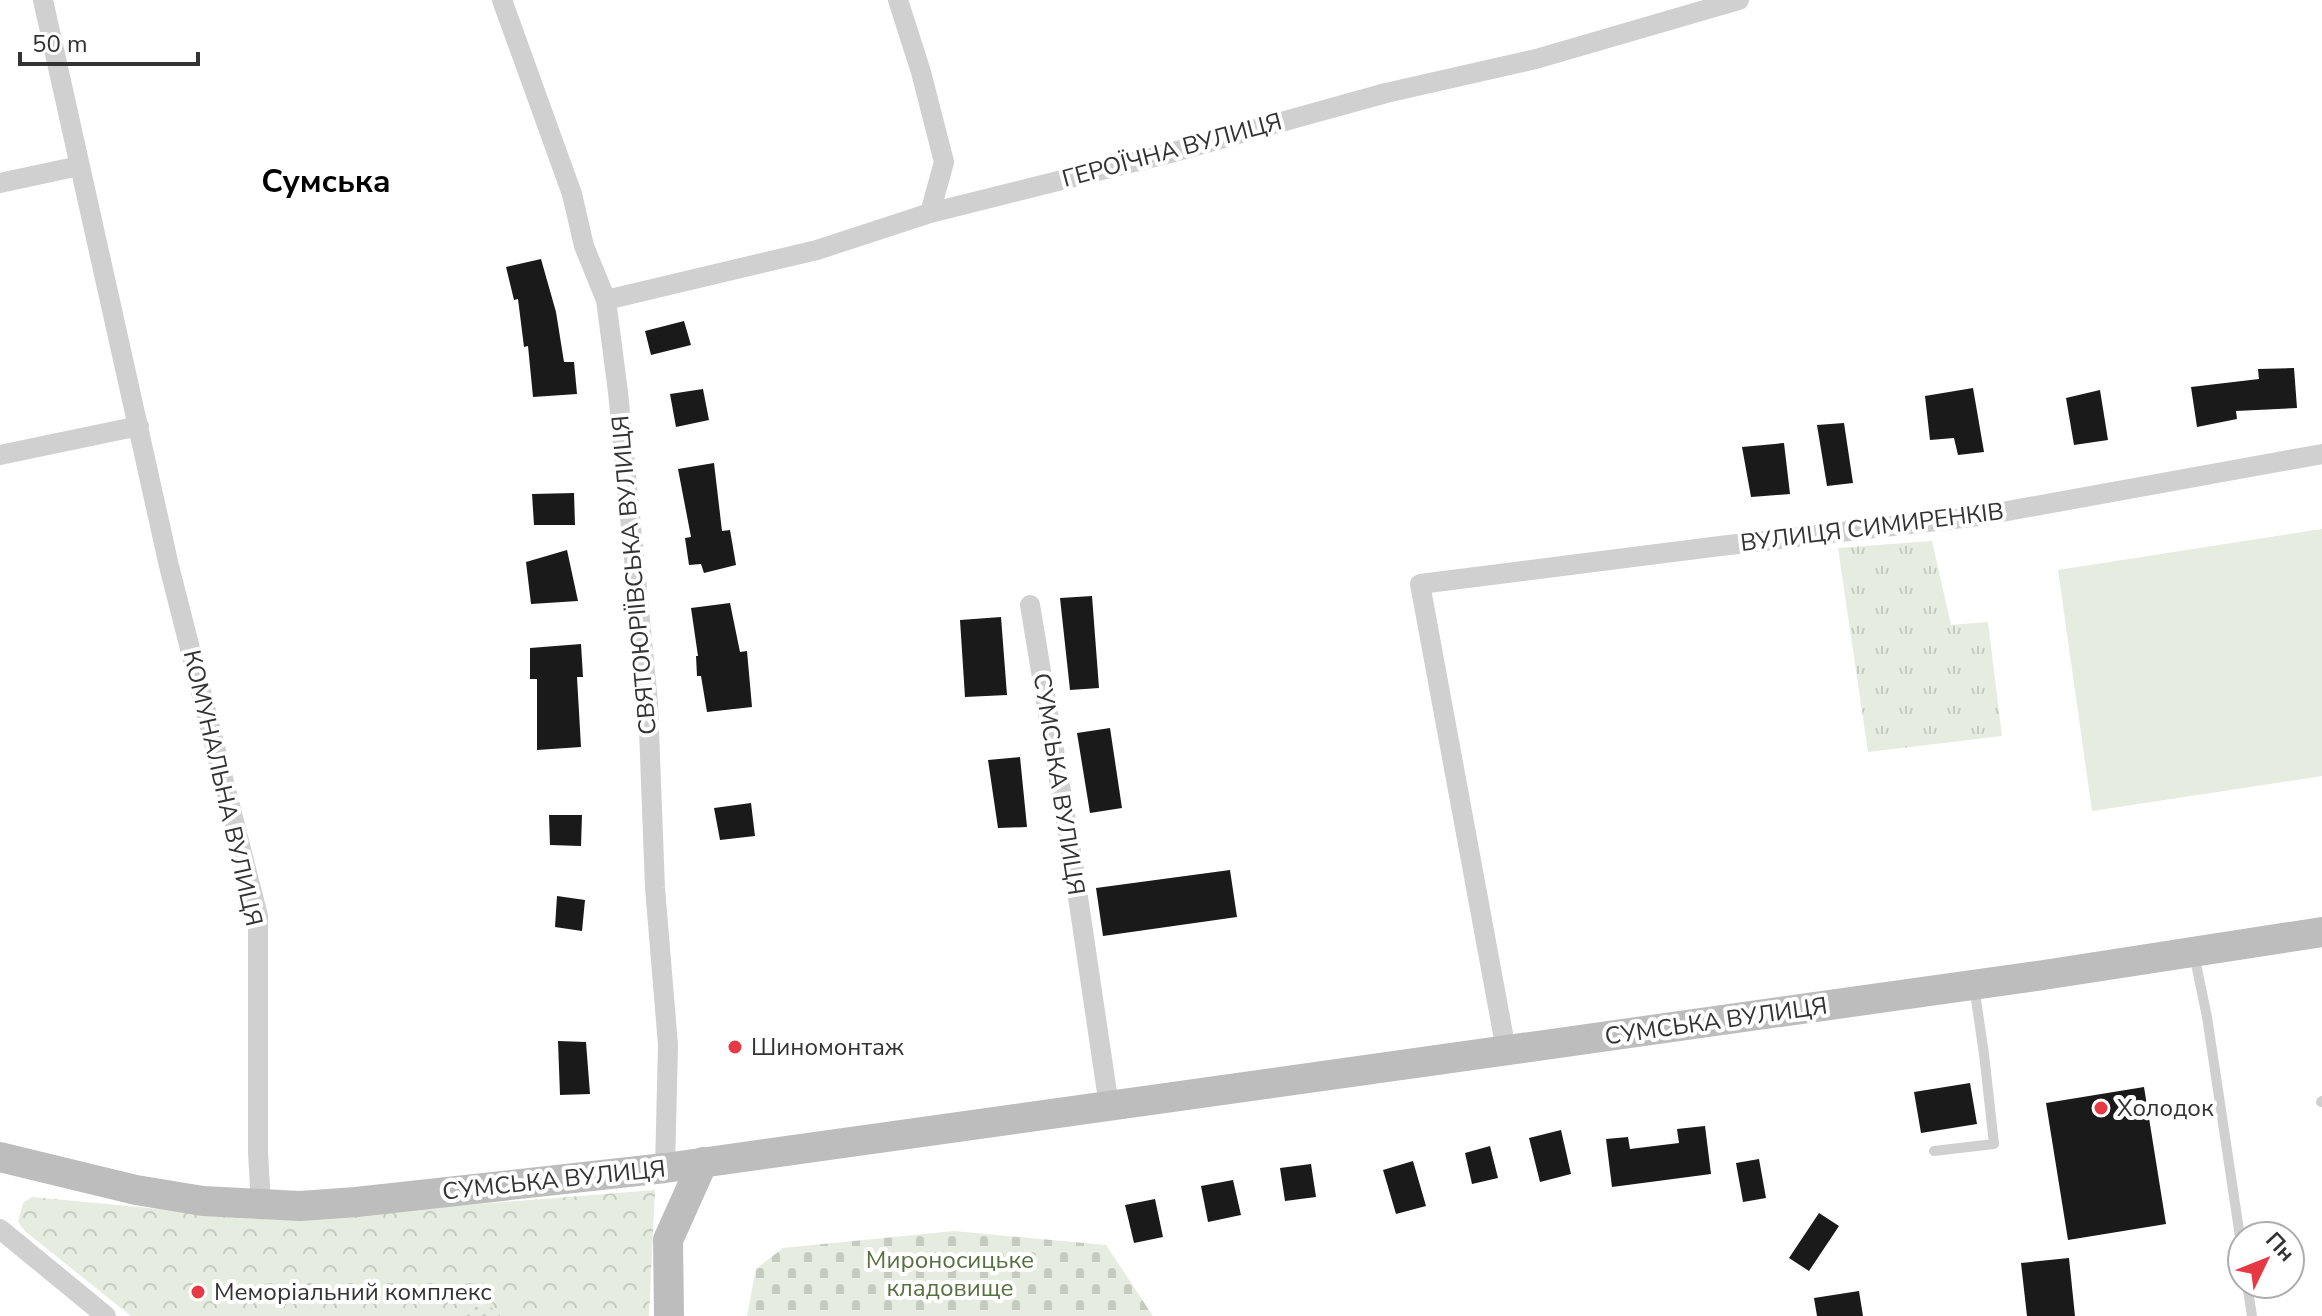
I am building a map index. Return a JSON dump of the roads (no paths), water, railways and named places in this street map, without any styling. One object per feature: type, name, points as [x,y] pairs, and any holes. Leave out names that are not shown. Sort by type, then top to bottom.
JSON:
[{"type":"main road","name":"СУМСЬКА ВУЛИЦЯ","points":[[0,1157],[136,1190],[203,1201],[300,1206],[356,1202],[665,1168],[1973,985],[2322,932]]},
{"type":"main road","points":[[669,1316],[668,1240],[703,1162]]},
{"type":"street","name":"КОМУНАЛЬНА ВУЛИЦЯ","points":[[43,0],[169,566],[258,916],[258,1152],[261,1204]]},
{"type":"street","name":"СВЯТОЮРІЇВСЬКА ВУЛИЦЯ","points":[[502,0],[572,194],[584,246],[606,300],[648,703],[655,888],[668,1045],[665,1168]]},
{"type":"street","points":[[898,0],[921,72],[944,162],[930,213]]},
{"type":"street","name":"ГЕРОЇЧНА ВУЛИЦЯ","points":[[606,300],[817,250],[930,213],[1170,153],[1386,93],[1536,59],[1739,0]]},
{"type":"street","points":[[0,183],[79,166]]},
{"type":"street","points":[[0,455],[139,426]]},
{"type":"street","name":"ВУЛИЦЯ СИМИРЕНКІВ","points":[[1506,1050],[1420,584],[1980,516],[2322,454]]},
{"type":"street","name":"СУМСЬКА ВУЛИЦЯ","points":[[1030,605],[1109,1106]]},
{"type":"street","points":[[0,1229],[106,1316]]},
{"type":"lane","points":[[2193,952],[2207,1017],[2237,1220]]},
{"type":"lane","points":[[1934,1151],[1994,1144],[1973,985]]},
{"type":"place","name":"Шиномонтаж","points":[[735,1047]]},
{"type":"place","name":"Холодок","points":[[2101,1108]]},
{"type":"place","name":"Меморіальний комплекс","points":[[198,1292]]},
{"type":"district","name":"Сумська","points":[[326,181]]},
{"type":"park label","name":"Мироносицьке кладовище","points":[[950,1274]]}]
